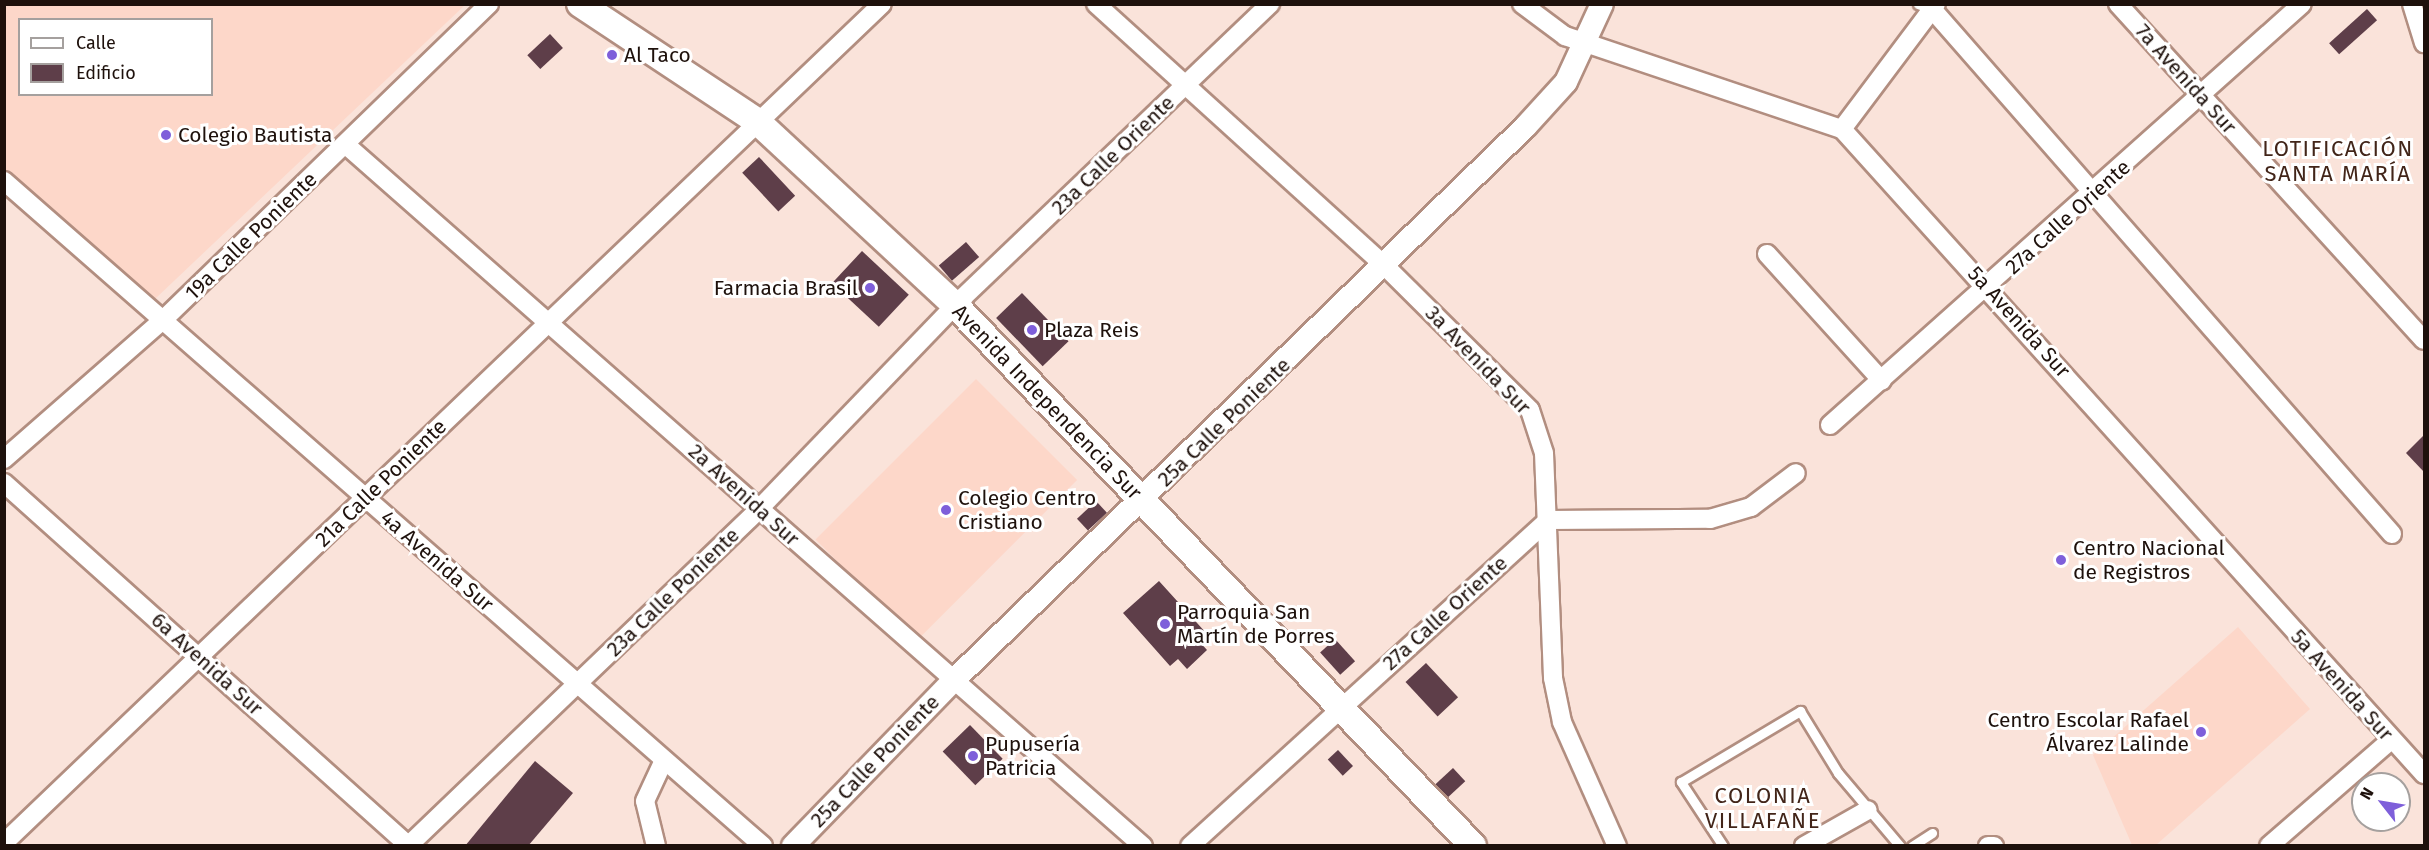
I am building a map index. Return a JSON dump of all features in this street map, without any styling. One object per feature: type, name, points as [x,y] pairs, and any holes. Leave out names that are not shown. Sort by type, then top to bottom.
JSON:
[{"type":"main road","name":"Avenida Independencia Sur","points":[[580,4],[758,122],[955,305],[1342,706],[1473,846]]},
{"type":"street","name":"19a Calle Poniente","points":[[4,459],[164,320],[489,4]]},
{"type":"street","name":"21a Calle Poniente","points":[[4,843],[882,4]]},
{"type":"street","name":"3a Avenida Sur","points":[[1096,4],[1184,87],[1385,266],[1530,410],[1544,453],[1552,678],[1562,722],[1617,846]]},
{"type":"street","name":"23a Calle Oriente","points":[[955,305],[1270,4]]},
{"type":"street","name":"5a Avenida Sur","points":[[1522,4],[1555,31],[1584,44],[1842,129],[1989,289],[2391,741],[2424,774]]},
{"type":"street","name":"25a Calle Poniente","points":[[792,846],[954,680],[1385,266],[1552,99],[1584,44],[1602,4]]},
{"type":"street","name":"7a Avenida Sur","points":[[2118,4],[2424,340]]},
{"type":"street","name":"27a Calle Oriente","points":[[1830,425],[1989,289],[2302,4]]},
{"type":"street","points":[[2412,4],[2424,43]]},
{"type":"street","points":[[1842,129],[1929,6],[2392,534]]},
{"type":"street","name":"2a Avenida Sur","points":[[345,144],[550,321],[758,510],[1143,846]]},
{"type":"street","name":"4a Avenida Sur","points":[[4,181],[763,846]]},
{"type":"street","points":[[1767,254],[1882,381]]},
{"type":"street","name":"23a Calle Poniente","points":[[408,845],[758,510],[955,305]]},
{"type":"street","points":[[1548,520],[1710,519],[1751,507],[1796,474]]},
{"type":"street","name":"6a Avenida Sur","points":[[4,483],[408,845]]},
{"type":"street","name":"27a Calle Oriente","points":[[1190,846],[1548,520]]},
{"type":"street","points":[[2269,846],[2391,741]]},
{"type":"street","points":[[656,846],[645,801],[664,760]]},
{"type":"street","points":[[1804,846],[1868,810]]},
{"type":"street","points":[[1988,846],[1994,846]]},
{"type":"lane","points":[[1723,846],[1681,782],[1800,711],[1868,810],[1900,846]]},
{"type":"lane","points":[[1912,846],[1932,833]]},
{"type":"shaded area","name":"Colegio Bautista","points":[[5,5],[465,5],[156,298],[148,298],[5,175]]},
{"type":"shaded area","name":"Colegio Centro Cristiano","points":[[976,379],[1077,480],[917,641],[815,540]]},
{"type":"shaded area","name":"Centro Escolar Rafael Álvarez Lalinde","points":[[2238,627],[2310,709],[2156,845],[2132,845],[2093,755]]},
{"type":"building","points":[[2367,9],[2377,20],[2339,54],[2329,43]]},
{"type":"building","points":[[550,34],[563,48],[540,69],[527,55]]},
{"type":"building","points":[[759,157],[795,196],[778,211],[742,173]]},
{"type":"building","points":[[966,242],[979,257],[952,281],[939,266]]},
{"type":"building","name":"Farmacia Brasil","points":[[862,251],[909,295],[879,327],[832,283]]},
{"type":"building","name":"Plaza Reis","points":[[1022,293],[1069,341],[1043,366],[996,318]]},
{"type":"building","points":[[2424,435],[2424,472],[2406,453]]},
{"type":"building","points":[[1096,501],[1107,513],[1088,530],[1077,519]]},
{"type":"building","name":"Parroquia San Martín de Porres","points":[[1159,581],[1207,634],[1199,641],[1207,650],[1187,669],[1178,659],[1170,666],[1123,613]]},
{"type":"building","points":[[1335,639],[1355,661],[1340,675],[1320,652]]},
{"type":"building","points":[[1426,663],[1458,697],[1438,716],[1406,682]]},
{"type":"building","name":"Pupusería Patricia","points":[[970,725],[1003,759],[975,785],[943,751]]},
{"type":"building","points":[[1338,750],[1353,766],[1343,776],[1328,760]]},
{"type":"building","points":[[535,761],[573,793],[528,846],[465,846]]},
{"type":"building","points":[[1453,768],[1465,781],[1448,798],[1435,784]]},
{"type":"place","name":"Al Taco","points":[[612,55]]},
{"type":"place","name":"Colegio Bautista","points":[[166,135]]},
{"type":"place","name":"Farmacia Brasil","points":[[870,288]]},
{"type":"place","name":"Plaza Reis","points":[[1032,330]]},
{"type":"place","name":"Colegio Centro Cristiano","points":[[946,510]]},
{"type":"place","name":"Centro Nacional de Registros","points":[[2061,560]]},
{"type":"place","name":"Parroquia San Martín de Porres","points":[[1165,624]]},
{"type":"place","name":"Centro Escolar Rafael Álvarez Lalinde","points":[[2201,732]]},
{"type":"place","name":"Pupusería Patricia","points":[[973,756]]},
{"type":"district","name":"LOTIFICACIÓN SANTA MARÍA","points":[[2338,160]]},
{"type":"district","name":"COLONIA VILLAFAÑE","points":[[1763,808]]}]
